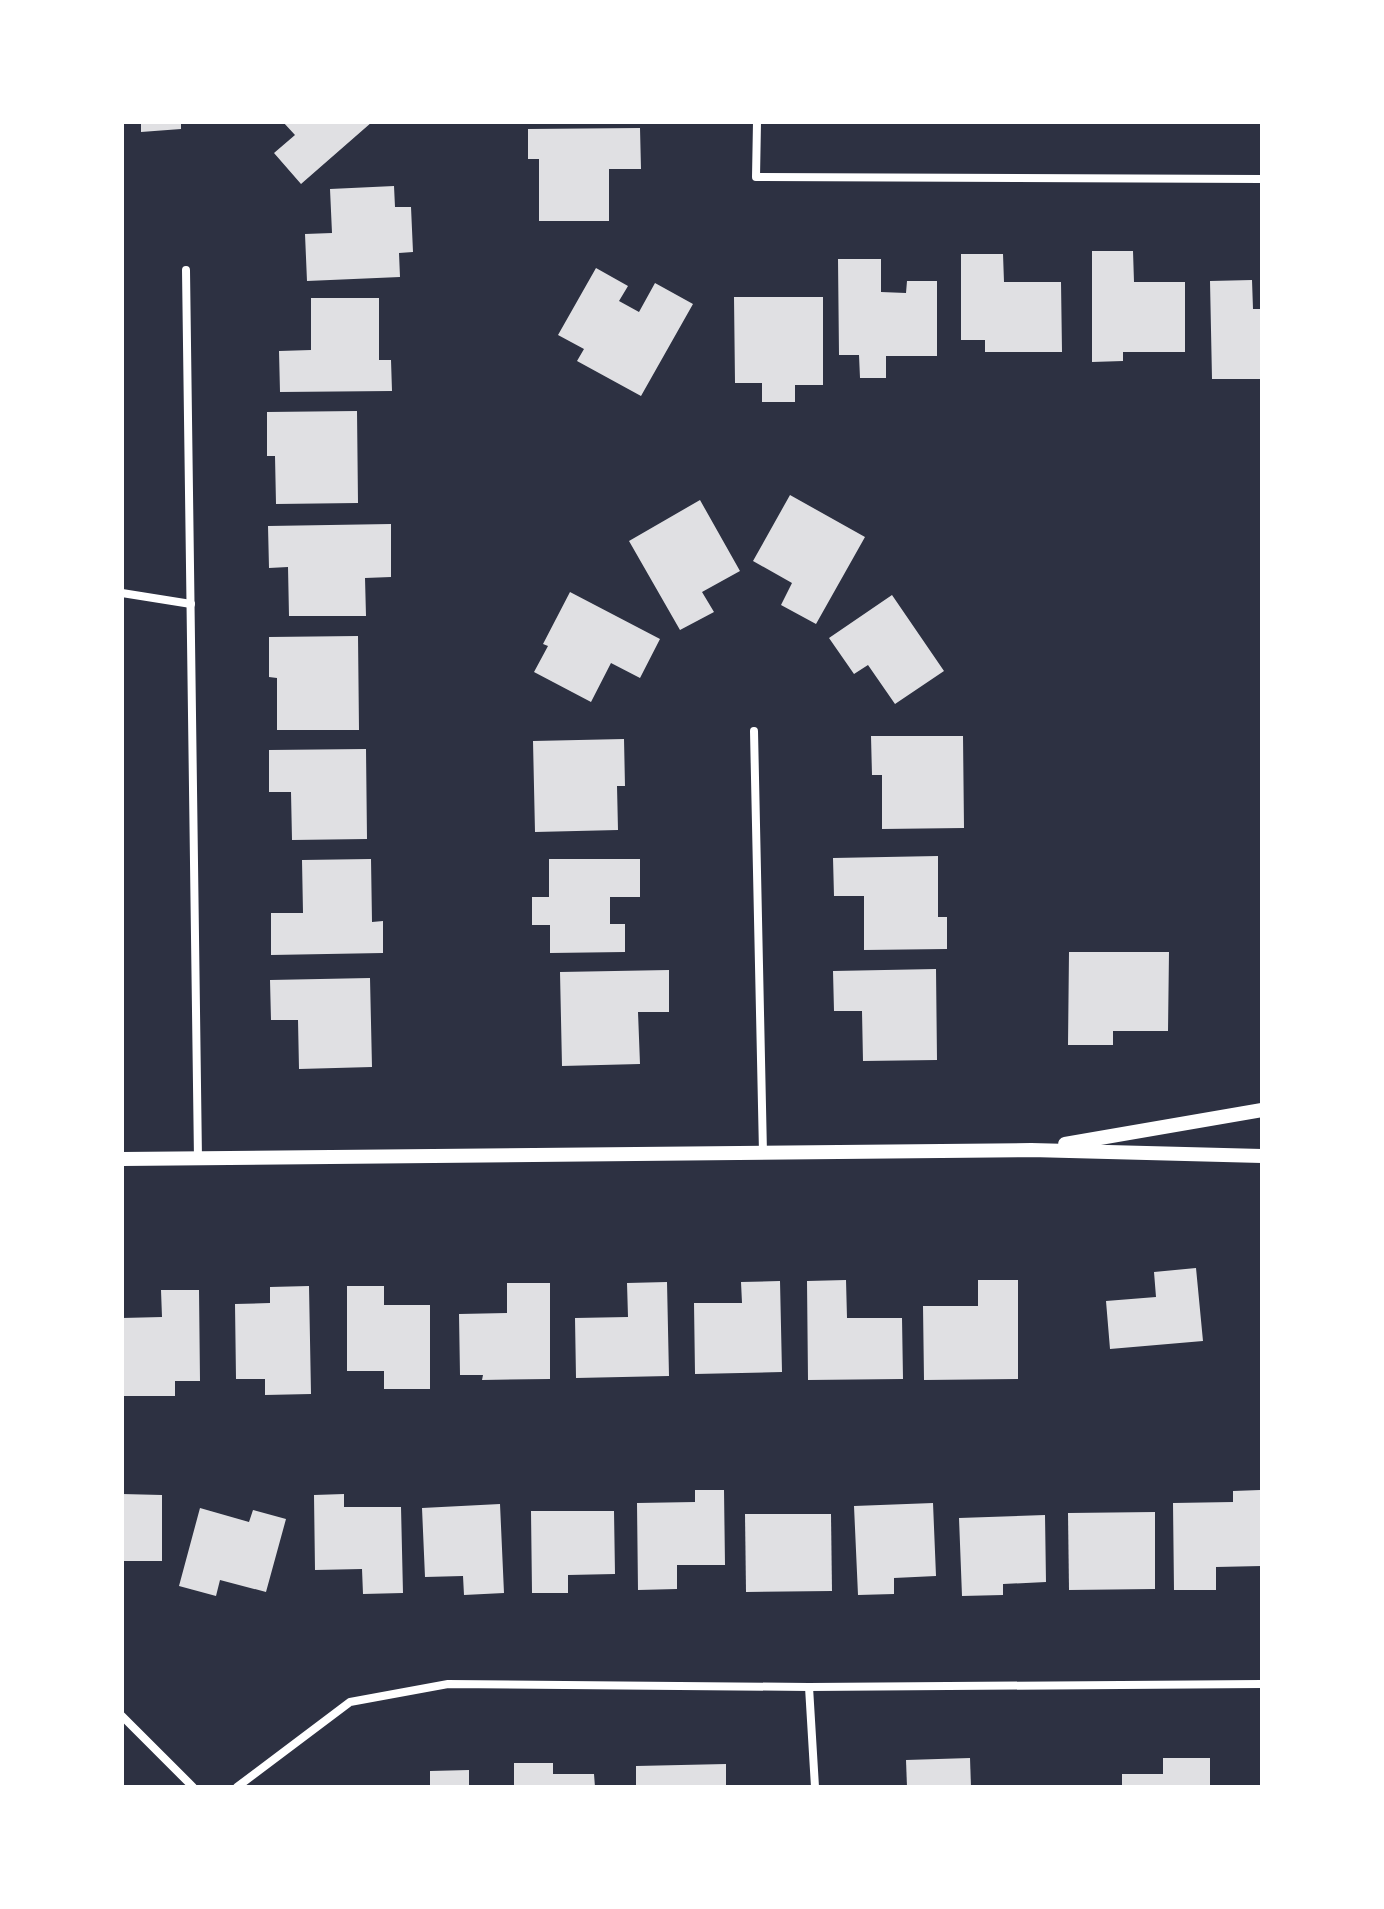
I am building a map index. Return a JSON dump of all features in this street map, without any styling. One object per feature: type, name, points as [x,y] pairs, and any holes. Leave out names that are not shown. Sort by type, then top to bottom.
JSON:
[{"type":"street","points":[[757,122],[756,177],[1262,179]]},
{"type":"street","points":[[186,270],[198,1159]]},
{"type":"street","points":[[122,593],[191,604]]},
{"type":"street","points":[[754,731],[763,1154]]},
{"type":"street","points":[[1031,1150],[1262,1110]]},
{"type":"street","points":[[122,1159],[1031,1150],[1262,1156]]},
{"type":"street","points":[[237,1787],[350,1702],[448,1684],[809,1687],[1262,1684]]},
{"type":"street","points":[[809,1687],[815,1787]]},
{"type":"street","points":[[122,1716],[193,1787]]},
{"type":"building","points":[[141,122],[181,122],[181,129],[141,132]]},
{"type":"building","points":[[283,122],[372,122],[301,184],[274,153],[295,135]]},
{"type":"building","points":[[640,128],[641,169],[609,169],[609,221],[539,221],[539,159],[528,159],[528,129]]},
{"type":"building","points":[[394,186],[395,207],[411,207],[413,252],[399,253],[400,277],[307,281],[305,234],[332,233],[330,189]]},
{"type":"building","points":[[1092,251],[1133,251],[1134,282],[1185,282],[1185,352],[1123,352],[1123,361],[1092,362]]},
{"type":"building","points":[[961,254],[1003,254],[1004,282],[1061,282],[1062,352],[985,352],[985,340],[961,340]]},
{"type":"building","points":[[838,259],[881,259],[881,292],[906,293],[907,281],[937,281],[937,356],[886,356],[886,378],[860,378],[859,355],[839,355]]},
{"type":"building","points":[[596,268],[628,286],[619,301],[639,312],[655,283],[693,304],[641,396],[577,361],[584,349],[558,335]]},
{"type":"building","points":[[1252,280],[1253,309],[1262,309],[1262,379],[1212,379],[1210,281]]},
{"type":"building","points":[[734,297],[823,297],[823,385],[795,385],[795,402],[762,402],[762,383],[735,383]]},
{"type":"building","points":[[311,298],[379,298],[379,360],[391,360],[392,391],[280,392],[279,351],[311,350]]},
{"type":"building","points":[[357,411],[358,503],[276,504],[275,456],[267,456],[267,412]]},
{"type":"building","points":[[790,495],[865,537],[816,624],[781,605],[792,583],[753,561]]},
{"type":"building","points":[[700,500],[740,571],[702,592],[714,612],[680,630],[629,541]]},
{"type":"building","points":[[391,524],[391,577],[365,578],[366,616],[289,616],[288,567],[269,568],[268,526]]},
{"type":"building","points":[[570,592],[660,639],[640,678],[611,663],[591,702],[534,672],[548,646],[543,644]]},
{"type":"building","points":[[892,595],[944,671],[895,704],[868,665],[854,674],[829,638]]},
{"type":"building","points":[[358,636],[359,730],[277,730],[277,678],[269,677],[269,637]]},
{"type":"building","points":[[871,736],[963,736],[964,828],[882,829],[882,775],[872,775]]},
{"type":"building","points":[[624,739],[625,786],[617,786],[618,830],[535,832],[533,741]]},
{"type":"building","points":[[366,749],[367,839],[292,840],[291,792],[269,792],[269,750]]},
{"type":"building","points":[[938,856],[938,917],[947,917],[947,949],[864,950],[864,896],[834,896],[833,858]]},
{"type":"building","points":[[371,859],[372,922],[383,921],[383,953],[271,955],[271,913],[303,913],[302,860]]},
{"type":"building","points":[[549,859],[640,859],[640,897],[610,897],[610,924],[625,924],[625,952],[550,953],[550,925],[532,925],[532,897],[549,897]]},
{"type":"building","points":[[1069,952],[1169,952],[1168,1031],[1113,1031],[1113,1045],[1068,1045]]},
{"type":"building","points":[[936,969],[937,1060],[863,1061],[862,1011],[834,1011],[833,971]]},
{"type":"building","points":[[669,970],[669,1012],[638,1012],[640,1064],[562,1066],[560,972]]},
{"type":"building","points":[[370,978],[372,1067],[299,1069],[298,1020],[271,1020],[270,980]]},
{"type":"building","points":[[1196,1268],[1203,1341],[1110,1349],[1106,1301],[1156,1297],[1154,1272]]},
{"type":"building","points":[[846,1280],[847,1318],[902,1318],[903,1379],[808,1380],[807,1281]]},
{"type":"building","points":[[978,1280],[1018,1280],[1018,1379],[924,1380],[923,1306],[978,1306]]},
{"type":"building","points":[[780,1281],[782,1372],[695,1374],[694,1303],[742,1303],[741,1282]]},
{"type":"building","points":[[667,1282],[669,1376],[576,1378],[575,1318],[628,1317],[627,1283]]},
{"type":"building","points":[[507,1283],[550,1283],[550,1379],[482,1380],[483,1375],[460,1375],[459,1314],[507,1313]]},
{"type":"building","points":[[309,1286],[311,1394],[265,1395],[265,1379],[236,1379],[235,1304],[270,1303],[270,1287]]},
{"type":"building","points":[[347,1286],[384,1286],[384,1305],[430,1305],[430,1389],[384,1389],[384,1371],[347,1371]]},
{"type":"building","points":[[161,1290],[199,1290],[200,1381],[175,1381],[175,1396],[122,1396],[122,1318],[162,1317]]},
{"type":"building","points":[[695,1490],[724,1490],[725,1565],[677,1565],[677,1589],[638,1590],[637,1503],[695,1502]]},
{"type":"building","points":[[1260,1490],[1262,1566],[1216,1567],[1216,1590],[1174,1590],[1173,1503],[1233,1502],[1233,1491]]},
{"type":"building","points":[[122,1494],[162,1495],[162,1561],[122,1561]]},
{"type":"building","points":[[344,1494],[344,1507],[401,1507],[403,1593],[363,1594],[362,1569],[315,1570],[314,1495]]},
{"type":"building","points":[[933,1503],[936,1576],[894,1578],[894,1594],[858,1595],[854,1506]]},
{"type":"building","points":[[500,1504],[504,1593],[464,1595],[463,1576],[425,1577],[422,1508]]},
{"type":"building","points":[[200,1508],[249,1522],[253,1510],[286,1519],[266,1592],[220,1580],[216,1596],[179,1586]]},
{"type":"building","points":[[531,1511],[614,1511],[615,1574],[568,1575],[568,1593],[532,1593]]},
{"type":"building","points":[[1155,1512],[1155,1589],[1069,1590],[1068,1513]]},
{"type":"building","points":[[745,1514],[831,1514],[832,1591],[746,1592]]},
{"type":"building","points":[[1045,1515],[1046,1582],[1003,1584],[1003,1595],[962,1596],[959,1518]]},
{"type":"building","points":[[970,1758],[971,1787],[907,1787],[906,1760]]},
{"type":"building","points":[[1163,1758],[1210,1758],[1210,1787],[1122,1787],[1122,1774],[1163,1774]]},
{"type":"building","points":[[514,1763],[553,1763],[553,1774],[594,1774],[595,1787],[514,1787]]},
{"type":"building","points":[[726,1764],[726,1787],[636,1787],[636,1766]]},
{"type":"building","points":[[469,1770],[469,1787],[430,1787],[430,1771]]}]
